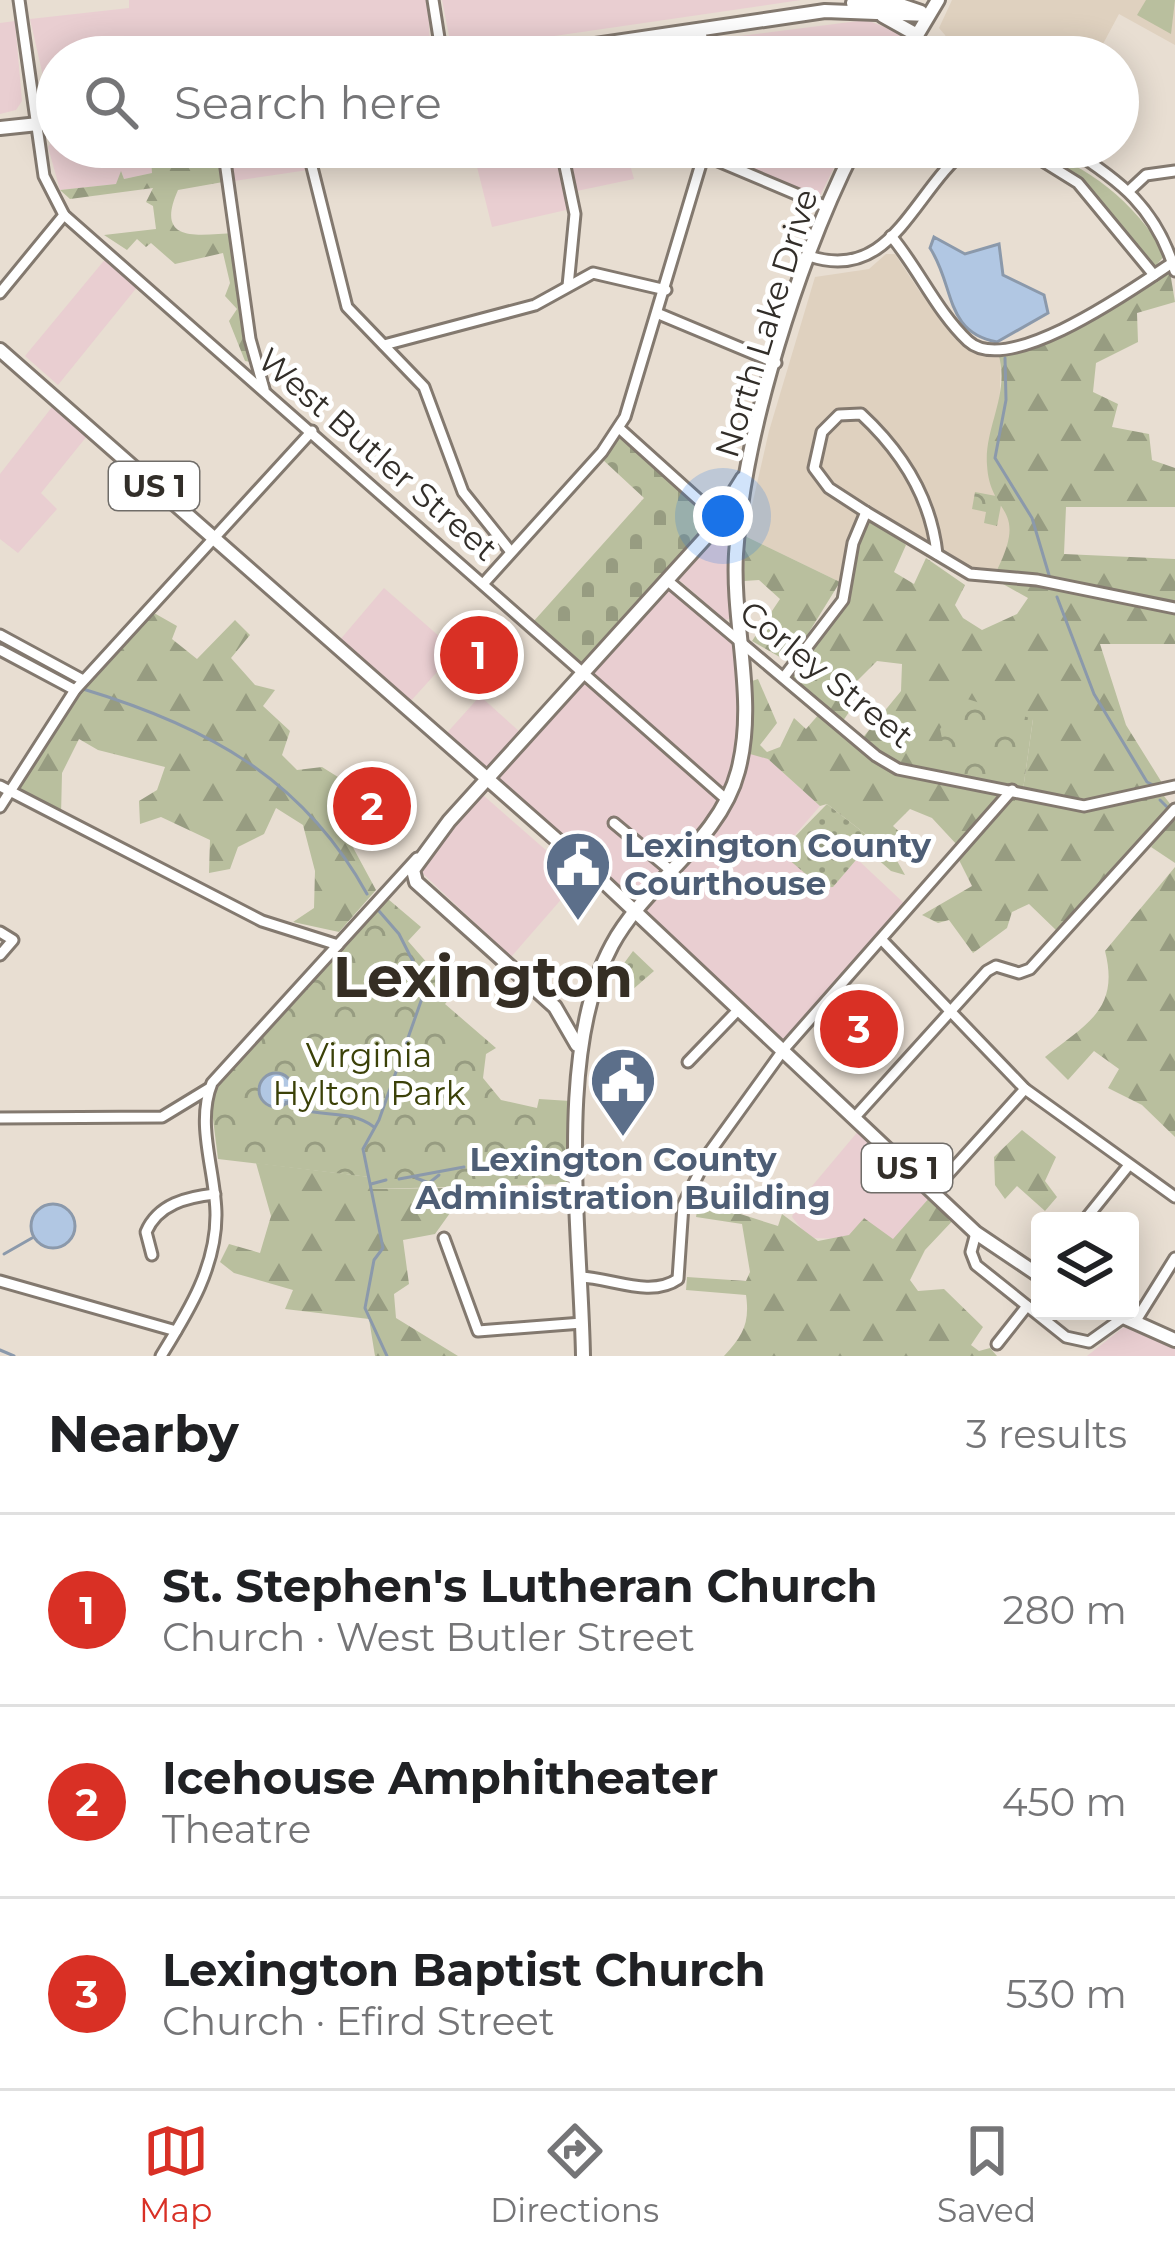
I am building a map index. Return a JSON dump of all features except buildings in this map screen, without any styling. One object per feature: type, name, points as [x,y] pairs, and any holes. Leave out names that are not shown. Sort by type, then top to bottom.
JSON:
[{"type":"main road","points":[[877,13],[917,34],[938,0]]},
{"type":"main road","points":[[657,36],[825,11],[858,1],[903,4],[928,15]]},
{"type":"main road","points":[[825,11],[928,15]]},
{"type":"main road","points":[[0,128],[36,124]]},
{"type":"main road","name":"North Lake Drive","points":[[583,1356],[578,1052],[585,1016],[602,964],[632,911],[727,800],[744,740],[736,558],[746,471],[809,256],[845,168]]},
{"type":"main road","name":"US 1","points":[[0,350],[485,780],[540,835],[602,883],[976,1233],[1031,1269]]},
{"type":"main road","points":[[578,1052],[572,1029],[555,1007],[416,882],[417,858],[720,519],[746,471]]},
{"type":"main road","points":[[555,1007],[585,1016]]},
{"type":"main road","points":[[1129,1320],[1175,1340]]},
{"type":"street","name":"West Butler Street","points":[[19,0],[36,124]]},
{"type":"street","points":[[433,0],[439,36]]},
{"type":"street","points":[[700,29],[702,36]]},
{"type":"street","name":"West Butler Street","points":[[44,168],[47,188],[64,215],[727,800]]},
{"type":"street","points":[[226,168],[250,339],[264,389]]},
{"type":"street","points":[[312,168],[345,301],[359,324],[431,397],[463,492],[512,552]]},
{"type":"street","points":[[565,168],[575,214],[568,286]]},
{"type":"street","points":[[483,584],[619,428],[659,314],[700,168]]},
{"type":"street","points":[[742,168],[827,207]]},
{"type":"street","points":[[809,256],[855,263],[878,251],[951,168]]},
{"type":"street","points":[[1054,168],[1078,183],[1154,275]]},
{"type":"street","points":[[891,236],[962,335],[990,352],[1029,346],[1174,267],[1154,217],[1130,190],[1098,168]]},
{"type":"street","points":[[1130,190],[1146,175],[1175,171]]},
{"type":"street","points":[[0,293],[64,215]]},
{"type":"street","points":[[384,345],[535,305],[599,272],[666,290]]},
{"type":"street","points":[[659,314],[777,363]]},
{"type":"street","points":[[937,554],[928,512],[901,458],[861,414],[839,415],[821,432],[814,468],[829,488],[937,554],[979,576],[1036,580],[1175,608]]},
{"type":"street","points":[[619,428],[720,519]]},
{"type":"street","points":[[0,806],[5,788],[83,680],[312,430]]},
{"type":"street","points":[[784,677],[843,600],[853,543],[866,512]]},
{"type":"street","name":"Corley Street","points":[[668,580],[887,763],[910,773],[1084,806],[1175,787]]},
{"type":"street","points":[[0,635],[83,680]]},
{"type":"street","points":[[0,650],[75,690]]},
{"type":"street","points":[[5,788],[262,921],[338,945]]},
{"type":"street","points":[[580,1277],[636,1287],[668,1286],[678,1280],[681,1219],[691,1181],[784,1049],[1012,790]]},
{"type":"street","points":[[855,1117],[991,968],[1001,965],[1018,974],[1030,969],[1175,808]]},
{"type":"street","points":[[614,823],[669,869]]},
{"type":"street","points":[[0,1118],[162,1117],[209,1088],[417,858]]},
{"type":"street","points":[[395,883],[416,882]]},
{"type":"street","points":[[0,932],[14,940],[0,955]]},
{"type":"street","points":[[882,940],[1025,1089],[1175,1197]]},
{"type":"street","points":[[688,1062],[740,1009]]},
{"type":"street","points":[[161,1356],[209,1262],[215,1194],[205,1115],[209,1088]]},
{"type":"street","points":[[932,1192],[1025,1089]]},
{"type":"street","points":[[1091,1212],[1129,1165]]},
{"type":"street","points":[[152,1256],[146,1232],[155,1215],[177,1202],[215,1194]]},
{"type":"street","points":[[976,1233],[971,1252],[976,1265],[1031,1309]]},
{"type":"street","points":[[444,1238],[478,1331],[582,1323]]},
{"type":"street","points":[[1139,1307],[1175,1258]]},
{"type":"street","points":[[0,1281],[176,1331]]},
{"type":"street","points":[[997,1344],[1027,1306]]},
{"type":"street","points":[[1047,1320],[1078,1342],[1100,1337],[1129,1320]]},
{"type":"shaded area","points":[[129,0],[428,0],[430,36],[36,36],[36,45],[30,19],[129,8]]},
{"type":"shaded area","points":[[442,0],[801,0],[555,36],[449,36]]},
{"type":"shaded area","points":[[952,0],[1175,0],[1175,45],[1119,14],[1107,36],[946,36],[939,28]]},
{"type":"shaded area","points":[[866,20],[901,33],[900,36],[740,36]]},
{"type":"shaded area","points":[[15,21],[22,101],[16,110],[0,114],[0,23]]},
{"type":"shaded area","points":[[54,168],[152,168],[152,173],[124,179],[122,173],[117,184],[60,190]]},
{"type":"shaded area","points":[[231,168],[308,168],[308,170],[234,181]]},
{"type":"shaded area","points":[[477,168],[631,168],[634,179],[572,192],[575,208],[492,227]]},
{"type":"shaded area","points":[[742,168],[834,168],[818,200]]},
{"type":"shaded area","points":[[886,254],[895,254],[920,292],[939,303],[962,335],[998,353],[1001,361],[999,414],[988,455],[997,494],[1011,517],[1010,543],[997,570],[988,573],[950,560],[868,504],[851,533],[840,582],[745,536],[769,431],[815,277],[869,269]]},
{"type":"shaded area","points":[[107,257],[138,286],[58,385],[25,356]]},
{"type":"shaded area","points":[[52,407],[87,436],[41,493],[57,509],[18,553],[0,539],[0,474]]},
{"type":"shaded area","points":[[731,522],[732,618],[725,620],[677,578]]},
{"type":"shaded area","points":[[384,588],[456,651],[409,703],[339,641]]},
{"type":"shaded area","points":[[668,588],[734,637],[737,749],[723,792],[591,672]]},
{"type":"shaded area","points":[[586,678],[719,801],[671,863],[631,898],[497,777]]},
{"type":"shaded area","points":[[480,696],[520,732],[486,772],[445,735]]},
{"type":"shaded area","points":[[750,751],[768,759],[820,806],[781,851],[833,887],[857,859],[907,906],[785,1042],[643,912],[729,813]]},
{"type":"shaded area","points":[[483,795],[579,879],[511,957],[419,870],[439,840]]},
{"type":"shaded area","points":[[860,1129],[930,1197],[893,1240],[809,1238],[792,1217],[797,1204]]},
{"type":"shaded area","points":[[1124,1327],[1175,1349],[1175,1356],[1087,1356]]},
{"type":"green space","points":[[1146,0],[1175,0],[1171,34],[1137,15]]},
{"type":"green space","points":[[152,168],[221,168],[223,182],[178,190],[172,220],[185,233],[235,233],[256,363],[245,361],[229,321],[237,309],[225,296],[230,283],[223,253],[175,264],[151,243],[146,247],[137,239],[127,250],[104,235],[156,229],[153,206],[146,202],[153,188],[70,199],[60,190],[116,184],[121,171],[124,179],[152,173]]},
{"type":"green space","points":[[1062,168],[1079,168],[1091,175],[1139,218],[1166,254],[1152,270]]},
{"type":"green space","points":[[1170,272],[1175,302],[1137,313],[1138,342],[1096,363],[1093,392],[1118,404],[1112,427],[1149,434],[1152,460],[1175,468],[1175,507],[1066,507],[1064,554],[1175,559],[1175,644],[1100,644],[1126,725],[1164,786],[1086,803],[1023,790],[1033,719],[950,776],[900,768],[860,741],[901,691],[902,664],[877,661],[843,695],[849,712],[841,724],[789,678],[838,616],[868,513],[906,545],[894,572],[914,584],[926,558],[965,585],[955,605],[963,618],[982,630],[1017,614],[1028,598],[1003,584],[997,570],[1006,549],[1009,522],[994,494],[987,465],[1001,382],[998,353],[1029,346]]},
{"type":"green space","points":[[620,436],[714,520],[584,664],[533,622],[644,498],[602,459]]},
{"type":"green space","points":[[975,492],[996,496],[1001,505],[997,526],[984,523],[986,512],[972,509]]},
{"type":"green space","points":[[745,536],[840,582],[790,663],[752,641],[780,599],[759,580],[744,581]]},
{"type":"green space","points":[[147,609],[177,626],[172,639],[197,659],[235,620],[250,635],[231,658],[255,685],[275,690],[263,706],[290,731],[282,755],[297,770],[322,767],[346,782],[342,827],[376,890],[339,932],[293,922],[314,908],[315,871],[303,825],[276,808],[264,834],[238,847],[230,869],[209,873],[210,840],[161,817],[140,824],[139,801],[157,790],[165,767],[98,750],[79,739],[62,773],[61,816],[10,790],[59,710]]},
{"type":"green space","points":[[758,679],[777,723],[760,745],[767,752],[780,747],[794,718],[806,729],[820,713],[886,764],[1005,793],[958,846],[932,818],[910,809],[893,826],[906,838],[905,848],[891,850],[905,875],[891,871],[866,849],[873,840],[827,804],[820,806],[768,759],[743,752],[743,684]]},
{"type":"green space","points":[[964,698],[1033,719],[1023,790],[950,776],[940,729]]},
{"type":"green space","points":[[1014,796],[1090,809],[1164,796],[1171,805],[1057,931],[1029,904],[1012,912],[1007,928],[973,953],[949,920],[938,923],[922,915],[972,886],[958,858]]},
{"type":"green space","points":[[827,804],[873,840],[833,887],[822,888],[780,852]]},
{"type":"green space","points":[[1175,817],[1175,863],[1151,847]]},
{"type":"green space","points":[[1175,867],[1175,1137],[1142,1105],[1108,1088],[1119,1069],[1094,1051],[1068,1080],[1045,1057],[1096,1014],[1108,988],[1105,951]]},
{"type":"green space","name":"Virginia Hylton Park","points":[[388,899],[421,927],[408,941],[442,980],[438,985],[451,997],[445,1004],[496,1048],[486,1054],[483,1078],[501,1100],[537,1108],[539,1099],[570,1101],[570,1184],[371,1189],[369,1177],[218,1159],[211,1103],[216,1087]]},
{"type":"green space","points":[[633,951],[654,971],[631,991],[626,980],[614,977]]},
{"type":"green space","points":[[1022,1130],[1056,1157],[1045,1181],[1057,1197],[1045,1211],[1017,1186],[1005,1199],[995,1185],[994,1157]]},
{"type":"green space","points":[[256,1163],[370,1177],[372,1189],[448,1188],[450,1213],[435,1234],[403,1240],[409,1284],[394,1294],[396,1318],[458,1356],[375,1356],[369,1319],[285,1309],[293,1290],[234,1273],[220,1262],[229,1244],[260,1253],[271,1216]]},
{"type":"green space","points":[[930,1197],[958,1215],[925,1250],[910,1280],[918,1291],[944,1289],[983,1327],[971,1345],[979,1351],[990,1348],[997,1356],[724,1356],[744,1328],[746,1295],[686,1290],[687,1277],[746,1281],[750,1272],[742,1224],[696,1217],[698,1206],[709,1204],[778,1226],[782,1214],[818,1241],[849,1235],[864,1218],[893,1239]]},
{"type":"water","points":[[934,237],[965,254],[999,244],[1003,275],[1044,295],[1048,313],[997,342],[980,337],[953,306],[930,248]]},
{"type":"water","points":[[276,1073],[288,1078],[293,1090],[288,1102],[276,1107],[264,1102],[259,1090],[264,1078]]},
{"type":"water","points":[[53,1204],[69,1210],[75,1226],[69,1242],[53,1248],[37,1242],[31,1226],[37,1210]]},
{"type":"waterway","points":[[1005,358],[1006,400],[995,458],[1032,518],[1049,575]]},
{"type":"waterway","points":[[1057,597],[1094,694],[1147,782],[1157,787]]},
{"type":"waterway","points":[[0,642],[66,679]]},
{"type":"waterway","points":[[83,689],[170,720],[247,762],[313,818],[367,894]]},
{"type":"waterway","points":[[1160,800],[1168,808]]},
{"type":"waterway","points":[[379,911],[399,934],[426,987],[379,1120],[363,1149],[383,1248],[374,1260],[365,1308],[387,1356]]},
{"type":"waterway","points":[[286,1102],[307,1111],[353,1117],[374,1127]]},
{"type":"waterway","points":[[399,1179],[464,1167]]},
{"type":"waterway","points":[[416,1178],[429,1183],[439,1175]]},
{"type":"waterway","points":[[371,1184],[386,1180]]},
{"type":"waterway","points":[[4,1254],[32,1238]]},
{"type":"waterway","points":[[0,1350],[14,1356]]},
{"type":"place","name":"St. Stephen's Lutheran Church","points":[[479,655]]},
{"type":"place","name":"Icehouse Amphitheater","points":[[372,806]]},
{"type":"place","name":"Lexington County Courthouse","points":[[578,923]]},
{"type":"place","name":"Lexington Baptist Church","points":[[859,1029]]},
{"type":"place","name":"Lexington County Administration Building","points":[[623,1139]]},
{"type":"district","name":"Lexington","points":[[483,976]]}]
